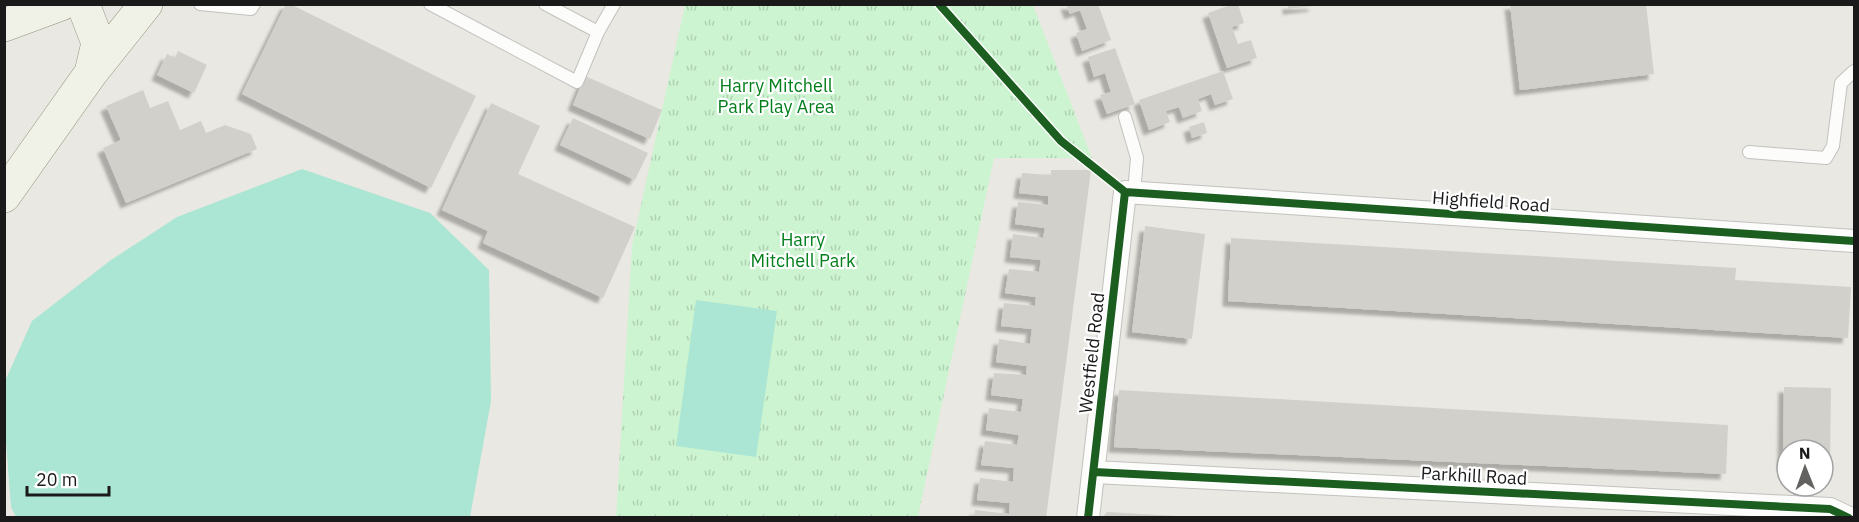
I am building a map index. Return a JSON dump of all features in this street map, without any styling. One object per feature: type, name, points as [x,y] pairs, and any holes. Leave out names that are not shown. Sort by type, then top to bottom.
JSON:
[{"type":"street","points":[[4,25],[61,4]]},
{"type":"street","points":[[83,4],[98,43],[91,73]]},
{"type":"street","points":[[4,196],[91,73],[146,4]]},
{"type":"street","name":"Highfield Road","points":[[1129,193],[1854,241]]},
{"type":"street","name":"Westfield Road","points":[[1088,518],[1129,193]]},
{"type":"street","name":"Parkhill Road","points":[[1095,472],[1830,509],[1849,518]]},
{"type":"lane","points":[[200,4],[251,9],[254,4]]},
{"type":"lane","points":[[430,4],[577,82],[598,32],[614,4]]},
{"type":"lane","points":[[545,4],[598,32]]},
{"type":"lane","points":[[1749,152],[1826,158],[1833,146],[1841,83],[1854,71]]},
{"type":"lane","points":[[1125,117],[1137,158],[1129,193]]},
{"type":"green space","name":"Harry Mitchell Park","points":[[685,5],[1033,5],[1092,158],[994,158],[918,517],[616,518],[632,246]]},
{"type":"green space","points":[[302,169],[430,213],[489,270],[491,401],[470,517],[16,517],[11,507],[5,429],[5,381],[32,321],[111,260],[177,217]]},
{"type":"green space","points":[[696,300],[777,311],[756,457],[676,446]]},
{"type":"building","points":[[286,4],[476,96],[431,188],[242,94]]},
{"type":"building","points":[[1066,4],[1098,4],[1111,40],[1082,51],[1076,33],[1087,29],[1080,10],[1070,14]]},
{"type":"building","points":[[1238,4],[1244,23],[1232,27],[1238,44],[1251,40],[1257,58],[1227,68],[1208,13]]},
{"type":"building","points":[[1288,4],[1314,4],[1314,6],[1288,9]]},
{"type":"building","points":[[1510,4],[1646,4],[1654,74],[1520,90]]},
{"type":"building","points":[[1115,48],[1135,104],[1107,114],[1100,95],[1111,92],[1105,73],[1094,77],[1088,57]]},
{"type":"building","points":[[178,51],[207,65],[194,93],[157,75],[167,54],[175,58]]},
{"type":"building","points":[[1223,71],[1233,99],[1215,105],[1211,94],[1198,99],[1202,111],[1183,118],[1179,107],[1166,111],[1170,122],[1149,130],[1139,100]]},
{"type":"building","points":[[585,76],[662,110],[650,139],[573,105]]},
{"type":"building","points":[[143,90],[150,108],[168,101],[180,130],[201,121],[206,133],[225,125],[251,134],[257,149],[126,203],[103,148],[121,140],[106,106]]},
{"type":"building","points":[[491,103],[540,126],[518,174],[635,227],[603,298],[483,243],[488,231],[442,210]]},
{"type":"building","points":[[573,118],[648,153],[635,180],[560,145]]},
{"type":"building","points":[[1204,122],[1207,133],[1192,138],[1189,127]]},
{"type":"building","points":[[1051,170],[1091,170],[1046,518],[974,518],[975,510],[1009,514],[1010,503],[977,500],[980,478],[1013,482],[1014,468],[981,465],[985,441],[1017,445],[1019,435],[986,430],[989,408],[1021,412],[1023,399],[991,395],[994,373],[1026,375],[1027,366],[996,362],[999,339],[1030,344],[1032,329],[1001,326],[1004,303],[1035,306],[1036,297],[1005,293],[1009,269],[1039,272],[1041,260],[1010,257],[1013,234],[1043,238],[1045,228],[1015,224],[1018,202],[1048,205],[1048,196],[1019,193],[1022,173],[1051,175]]},
{"type":"building","points":[[1145,226],[1205,234],[1192,339],[1132,332]]},
{"type":"building","points":[[1231,238],[1736,268],[1735,280],[1851,287],[1848,338],[1228,301]]},
{"type":"building","points":[[1784,387],[1831,388],[1830,438],[1783,438]]},
{"type":"building","points":[[1119,390],[1728,425],[1726,474],[1114,447]]},
{"type":"building","points":[[1107,512],[1178,516],[1178,518],[1102,518]]},
{"type":"cycle path","points":[[939,4],[1061,141],[1125,192]]},
{"type":"cycle path","points":[[1125,192],[1854,241]]},
{"type":"cycle path","points":[[1088,518],[1125,192]]},
{"type":"cycle path","points":[[1094,472],[1830,509],[1849,518]]},
{"type":"park label","name":"Harry Mitchell Park Play Area","points":[[776,96]]}]
